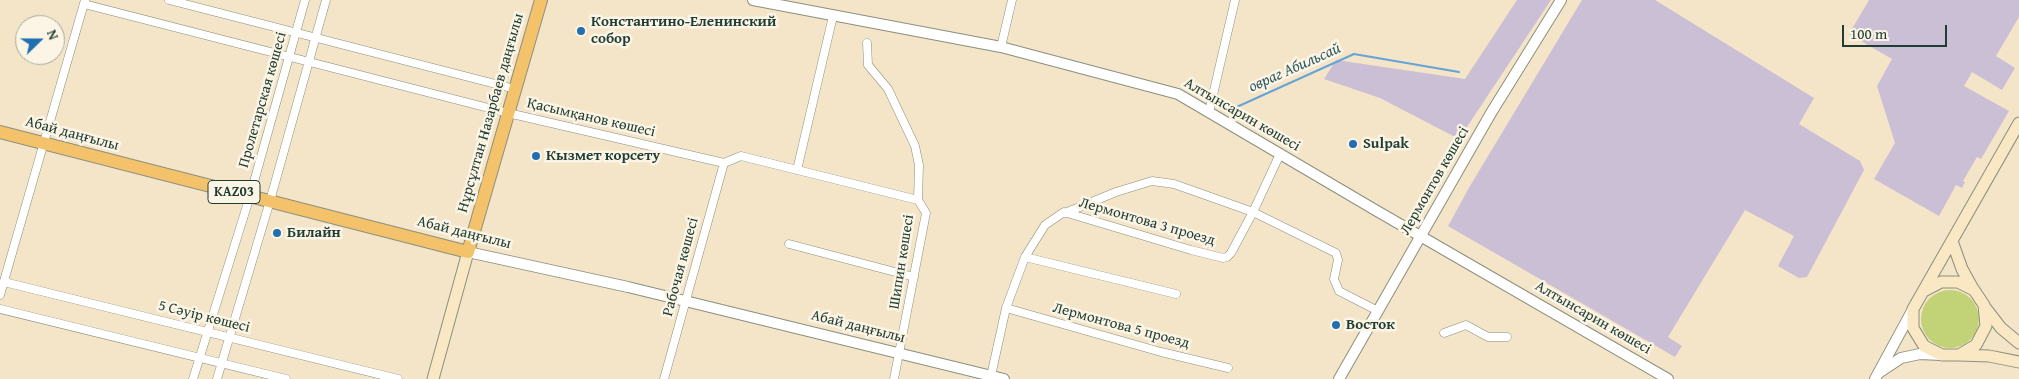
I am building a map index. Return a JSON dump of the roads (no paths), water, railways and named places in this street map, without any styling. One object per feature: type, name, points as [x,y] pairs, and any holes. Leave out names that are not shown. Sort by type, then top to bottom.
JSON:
[{"type":"main road","name":"Нұрсұлтан Назарбаев даңғылы","points":[[433,379],[541,0]]},
{"type":"main road","points":[[2019,123],[1913,309],[1913,328],[1924,346],[1942,355],[1989,356],[2019,362]]},
{"type":"main road","name":"Абай даңғылы","points":[[0,132],[468,252]]},
{"type":"main road","points":[[1952,241],[1962,269],[1974,290],[2001,328],[2019,342]]},
{"type":"main road","points":[[1924,291],[1942,282],[1958,282],[1974,290]]},
{"type":"main road","points":[[1959,355],[1976,345],[1986,326],[1984,305]]},
{"type":"street","name":"Қасымқанов көшесі","points":[[168,0],[515,89]]},
{"type":"street","name":"Пролетарская көшесі","points":[[193,379],[250,196],[305,0]]},
{"type":"street","points":[[217,379],[270,201],[326,0]]},
{"type":"street","name":"Алтынсарин көшесі","points":[[753,0],[775,2],[833,16],[1001,47],[1178,94],[1668,379]]},
{"type":"street","points":[[1001,47],[1012,0]]},
{"type":"street","points":[[1209,112],[1235,0]]},
{"type":"street","name":"Лермонтов көшесі","points":[[1339,379],[1491,113],[1561,0]]},
{"type":"street","name":"Қасымқанов көшесі","points":[[84,2],[508,113],[724,163],[741,156],[918,200]]},
{"type":"street","points":[[0,295],[84,2]]},
{"type":"street","points":[[797,170],[833,16]]},
{"type":"street","name":"Шипин көшесі","points":[[867,43],[868,66],[888,89],[915,146],[919,165],[918,200],[926,213],[894,379]]},
{"type":"street","name":"Лермонтова 3 проезд","points":[[1064,213],[1222,258],[1231,254],[1280,154]]},
{"type":"street","name":"Рабочая көшесі","points":[[664,379],[687,302],[724,163]]},
{"type":"street","points":[[991,376],[1006,308],[1025,257],[1045,224],[1064,213],[1116,192],[1152,181],[1174,184],[1253,212],[1336,253],[1338,260],[1334,279],[1339,291],[1378,311]]},
{"type":"street","points":[[789,244],[914,276]]},
{"type":"street","name":"Абай даңғылы","points":[[468,252],[687,302],[1004,379]]},
{"type":"street","points":[[1025,257],[1176,294]]},
{"type":"street","name":"5 Сәуір көшесі","points":[[4,282],[398,379]]},
{"type":"street","name":"Лермонтова 5 проезд","points":[[1006,308],[1161,352],[1228,368]]},
{"type":"street","points":[[0,309],[286,379]]},
{"type":"street","points":[[1877,376],[1913,309]]},
{"type":"street","points":[[1444,333],[1466,325],[1488,336],[1507,337]]},
{"type":"street","points":[[1877,376],[1901,358],[1920,354],[1942,355]]},
{"type":"waterway","name":"овраг Абильсай","points":[[1230,110],[1354,54],[1459,72]]},
{"type":"place","name":"Константино-Еленинский собор","points":[[581,31]]},
{"type":"place","name":"Sulpak","points":[[1353,144]]},
{"type":"place","name":"Кызмет корсету","points":[[536,156]]},
{"type":"place","name":"Билайн","points":[[277,233]]},
{"type":"place","name":"Восток","points":[[1336,325]]}]
